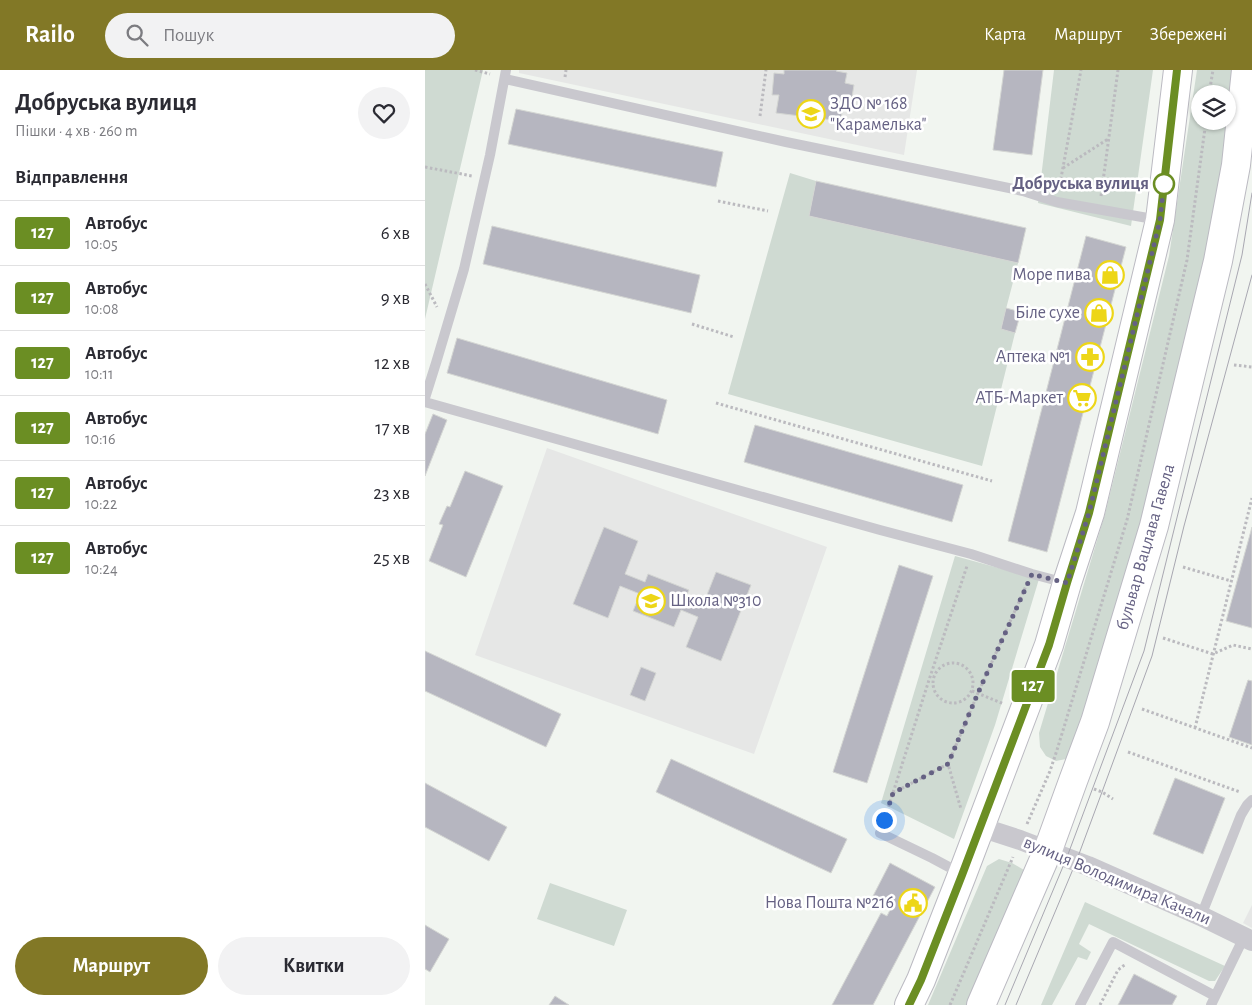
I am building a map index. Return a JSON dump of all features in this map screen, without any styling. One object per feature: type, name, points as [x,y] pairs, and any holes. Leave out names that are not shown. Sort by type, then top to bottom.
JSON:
[{"type":"main road","points":[[909,1005],[921,980],[962,875],[972,822],[1049,645],[1089,513],[1160,220],[1177,70]]},
{"type":"main road","name":"бульвар Вацлава Гавела","points":[[981,1005],[1048,850],[1095,722],[1154,526],[1218,261],[1244,165],[1246,70]]},
{"type":"street","name":"вулиця Володимира Качали","points":[[972,822],[1088,866],[1248,939]]},
{"type":"lane","points":[[1067,583],[1032,574],[971,554],[880,530],[425,400],[464,269],[506,74],[777,140],[1023,192],[1057,202],[1160,220]]},
{"type":"lane","points":[[1201,916],[1241,815],[1247,804],[1252,800]]},
{"type":"lane","points":[[880,833],[962,875]]},
{"type":"lane","points":[[1080,1005],[1113,942],[1213,1001],[1248,939]]},
{"type":"path","points":[[565,77],[566,70]]},
{"type":"path","points":[[760,116],[766,70]]},
{"type":"path","points":[[1057,202],[1081,70]]},
{"type":"path","points":[[1099,209],[1118,70]]},
{"type":"path","points":[[1210,85],[1213,70]]},
{"type":"path","points":[[950,1005],[1050,771],[1127,520],[1187,260],[1205,130]]},
{"type":"path","points":[[1063,168],[1109,138]]},
{"type":"path","points":[[425,167],[485,178]]},
{"type":"path","points":[[718,201],[768,211]]},
{"type":"path","points":[[425,284],[447,326]]},
{"type":"path","points":[[692,324],[733,337]]},
{"type":"path","points":[[1234,365],[1252,368]]},
{"type":"path","points":[[716,403],[992,481]]},
{"type":"path","points":[[1195,728],[1252,498]]},
{"type":"path","points":[[880,833],[971,554]]},
{"type":"path","points":[[1183,567],[1231,581]]},
{"type":"path","points":[[893,793],[948,764],[1032,574]]},
{"type":"path","points":[[1163,638],[1213,654],[1233,645],[1252,648]]},
{"type":"path","points":[[950,663],[958,664],[971,674],[973,682],[972,691],[960,703],[951,704],[938,697],[934,691],[933,678],[943,666],[950,663]]},
{"type":"path","points":[[929,680],[933,678]]},
{"type":"path","points":[[972,691],[1009,706]]},
{"type":"path","points":[[1142,709],[1252,748]]},
{"type":"path","points":[[1128,752],[1243,794]]},
{"type":"path","points":[[948,764],[972,822]]},
{"type":"path","points":[[1093,789],[1103,792],[1113,799]]},
{"type":"path","points":[[1101,1005],[1118,970],[1123,966],[1132,965]]},
{"type":"shaded area","points":[[425,70],[483,70],[425,319]]},
{"type":"shaded area","name":"ЗДО № 168 \"Карамелька\"","points":[[519,70],[917,70],[904,155],[519,73]]},
{"type":"shaded area","points":[[1054,70],[1153,70],[1131,226],[1038,203]]},
{"type":"shaded area","points":[[1197,70],[1234,70],[1232,85],[1195,85]]},
{"type":"shaded area","points":[[1191,110],[1191,130],[1226,130],[1210,259],[1150,522],[1071,758],[1056,761],[1046,756],[1040,747],[1039,733],[1105,514],[1169,256]]},
{"type":"shaded area","points":[[790,173],[816,181],[809,216],[1018,263],[1001,328],[1015,333],[982,466],[728,394]]},
{"type":"shaded area","name":"Школа №310","points":[[547,448],[827,547],[754,754],[475,655]]},
{"type":"shaded area","points":[[955,556],[1039,579],[995,725],[954,839],[881,803]]},
{"type":"shaded area","points":[[999,859],[1012,863],[1024,870],[1026,883],[970,1005],[928,1005],[987,866]]},
{"type":"shaded area","points":[[550,883],[627,910],[614,946],[537,919]]},
{"type":"shaded area","points":[[1085,902],[1225,966],[1215,981],[1209,981],[1089,924],[1079,944],[1091,952],[1087,960],[1078,957],[1052,1005],[1041,1005]]},
{"type":"shaded area","points":[[1252,905],[1252,928],[1243,923]]},
{"type":"building","points":[[784,70],[837,70],[847,73],[845,83],[854,85],[851,103],[843,102],[841,121],[776,113],[779,95],[772,95],[774,73],[784,74]]},
{"type":"building","points":[[1004,70],[1043,70],[1032,155],[993,150]]},
{"type":"building","points":[[516,109],[723,152],[716,187],[508,144]]},
{"type":"building","points":[[816,181],[1026,228],[1018,263],[809,216]]},
{"type":"building","points":[[492,226],[700,275],[691,313],[483,264]]},
{"type":"building","points":[[1086,236],[1126,247],[1047,552],[1008,541]]},
{"type":"building","points":[[1006,308],[1021,312],[1015,333],[1001,329]]},
{"type":"building","points":[[457,338],[667,400],[658,434],[447,373]]},
{"type":"building","points":[[433,414],[447,420],[425,476],[425,434]]},
{"type":"building","points":[[755,425],[963,485],[952,522],[744,462]]},
{"type":"building","points":[[465,471],[503,486],[466,577],[429,561],[443,525],[439,524],[447,506],[450,507]]},
{"type":"building","points":[[604,527],[638,541],[625,574],[645,582],[648,574],[689,590],[685,598],[703,605],[716,572],[751,585],[721,661],[686,647],[698,617],[681,610],[674,627],[633,611],[640,594],[620,586],[608,618],[573,604]]},
{"type":"building","points":[[1252,527],[1252,628],[1226,621]]},
{"type":"building","points":[[899,565],[933,576],[867,783],[833,772]]},
{"type":"building","points":[[425,651],[561,714],[546,747],[425,691]]},
{"type":"building","points":[[641,667],[656,673],[645,701],[630,695]]},
{"type":"building","points":[[1248,680],[1252,681],[1252,745],[1229,737]]},
{"type":"building","points":[[671,759],[847,839],[831,873],[656,792]]},
{"type":"building","points":[[1175,778],[1225,798],[1203,854],[1153,834]]},
{"type":"building","points":[[425,783],[507,827],[489,861],[425,827]]},
{"type":"building","points":[[890,863],[935,887],[873,1005],[832,1005],[881,913],[887,916],[891,908],[872,898]]},
{"type":"building","points":[[425,925],[449,939],[430,972],[425,969]]},
{"type":"building","points":[[1134,974],[1177,996],[1172,1005],[1118,1005]]},
{"type":"building","points":[[555,996],[569,1005],[549,1005]]},
{"type":"tram line","points":[[1005,1005],[1067,857],[1144,651],[1242,255],[1252,193]]},
{"type":"tram line","points":[[1016,1005],[1076,862],[1152,656],[1184,526],[1252,275]]},
{"type":"bus line","name":"127","points":[[909,1005],[921,980],[962,875],[1049,645],[1089,513],[1160,220],[1177,70]]},
{"type":"place","name":"ЗДО № 168 \"Карамелька\"","points":[[811,114]]},
{"type":"place","name":"Добруська вулиця","points":[[1164,184]]},
{"type":"place","name":"Море пива","points":[[1110,275]]},
{"type":"place","name":"Біле сухе","points":[[1099,313]]},
{"type":"place","name":"Аптека №1","points":[[1090,357]]},
{"type":"place","name":"АТБ-Маркет","points":[[1082,398]]},
{"type":"place","name":"Школа №310","points":[[651,601]]},
{"type":"place","name":"Нова Пошта №216","points":[[913,903]]},
{"type":"route","points":[[884,820],[893,793],[948,764],[1032,574],[1067,583],[1089,513],[1160,220],[1164,184]]}]
